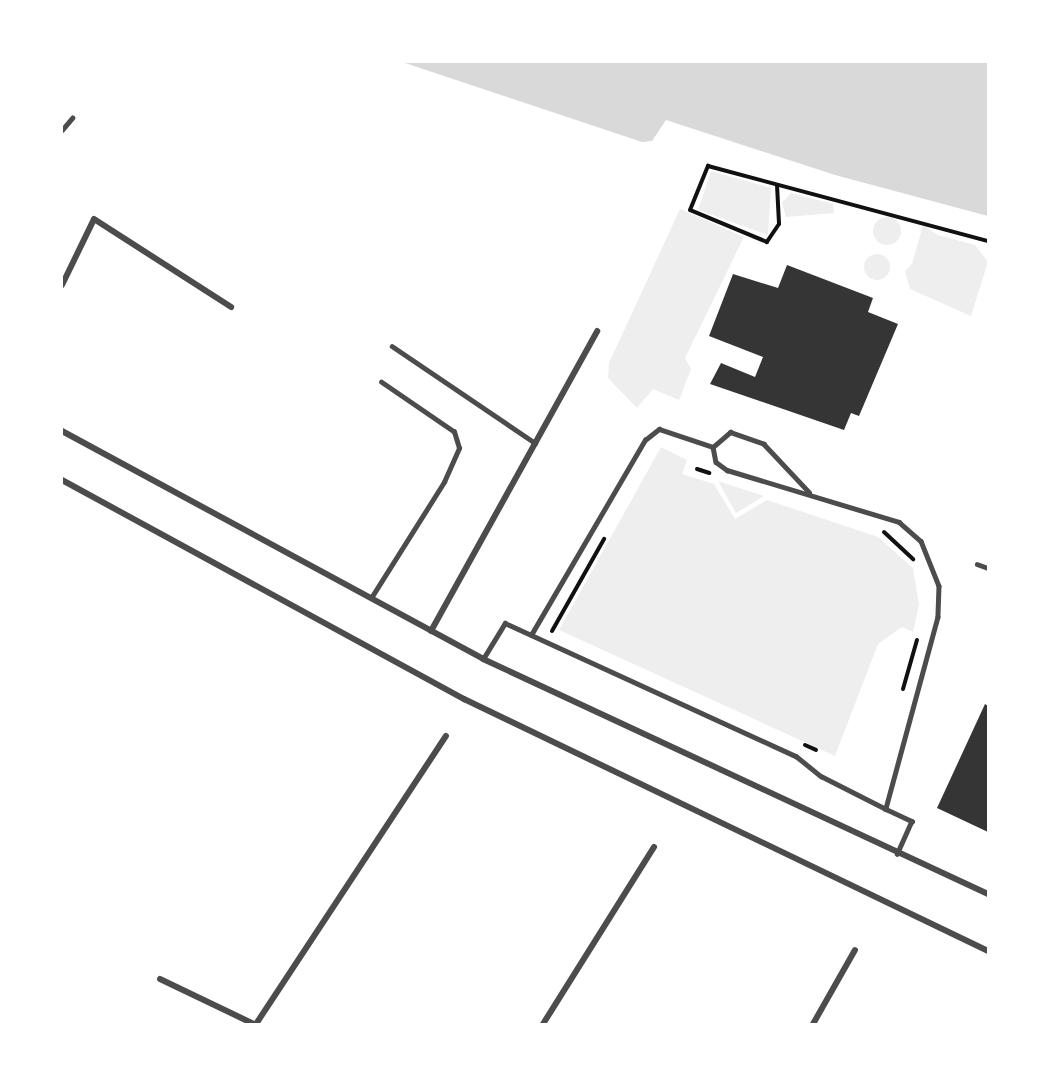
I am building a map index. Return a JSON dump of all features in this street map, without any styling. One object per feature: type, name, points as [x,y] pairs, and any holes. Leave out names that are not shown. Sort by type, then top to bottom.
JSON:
[{"type":"street","points":[[62,285],[94,219],[231,307]]},
{"type":"street","points":[[431,631],[597,331]]},
{"type":"street","points":[[62,431],[483,659],[897,855],[988,894]]},
{"type":"street","points":[[62,480],[464,699],[988,951]]},
{"type":"street","points":[[160,979],[255,1024],[446,736]]},
{"type":"street","points":[[543,1024],[654,847]]},
{"type":"street","points":[[813,1024],[855,950]]},
{"type":"lane","points":[[62,130],[72,118]]},
{"type":"lane","points":[[392,346],[535,443]]},
{"type":"lane","points":[[371,598],[459,448],[454,432],[381,382]]},
{"type":"lane","points":[[531,635],[652,432],[667,428],[713,447]]},
{"type":"lane","points":[[713,447],[730,432],[764,444],[811,494]]},
{"type":"lane","points":[[713,447],[716,462],[727,470],[899,522],[921,541],[939,586],[938,617],[886,809]]},
{"type":"lane","points":[[976,564],[988,568]]},
{"type":"lane","points":[[483,659],[505,623],[796,756],[821,776],[912,821],[897,855]]},
{"type":"path","points":[[777,185],[779,224],[775,238],[767,242],[690,210],[708,166],[988,241]]},
{"type":"path","points":[[697,469],[719,477]]},
{"type":"path","points":[[562,636],[551,631],[611,527]]},
{"type":"path","points":[[876,528],[897,539],[918,570]]},
{"type":"path","points":[[903,689],[918,634]]},
{"type":"path","points":[[795,741],[816,750]]},
{"type":"shaded area","points":[[402,62],[988,62],[988,216],[835,175],[666,120],[652,141],[642,142]]},
{"type":"shaded area","points":[[711,171],[771,188],[768,235],[698,210]]},
{"type":"shaded area","points":[[791,193],[833,204],[834,213],[786,217],[782,203]]},
{"type":"shaded area","points":[[680,209],[744,237],[685,358],[691,369],[679,400],[653,389],[637,408],[608,378],[609,363]]},
{"type":"shaded area","points":[[887,217],[897,221],[901,231],[897,241],[887,245],[877,241],[873,231],[877,221]]},
{"type":"shaded area","points":[[923,225],[938,235],[975,245],[988,262],[971,316],[910,289],[905,271],[912,264]]},
{"type":"shaded area","points":[[877,254],[886,258],[890,267],[886,276],[877,280],[868,276],[864,267],[868,258]]},
{"type":"shaded area","points":[[661,447],[687,460],[682,474],[714,484],[735,519],[767,500],[878,537],[913,568],[919,605],[913,632],[902,627],[878,644],[835,756],[559,630]]},
{"type":"shaded area","points":[[718,481],[764,496],[736,513]]},
{"type":"building","points":[[787,265],[873,298],[868,312],[898,324],[859,416],[851,413],[844,430],[710,384],[721,363],[755,377],[763,357],[709,336],[733,274],[778,288]]},
{"type":"building","points":[[985,704],[988,706],[988,832],[937,808]]}]
